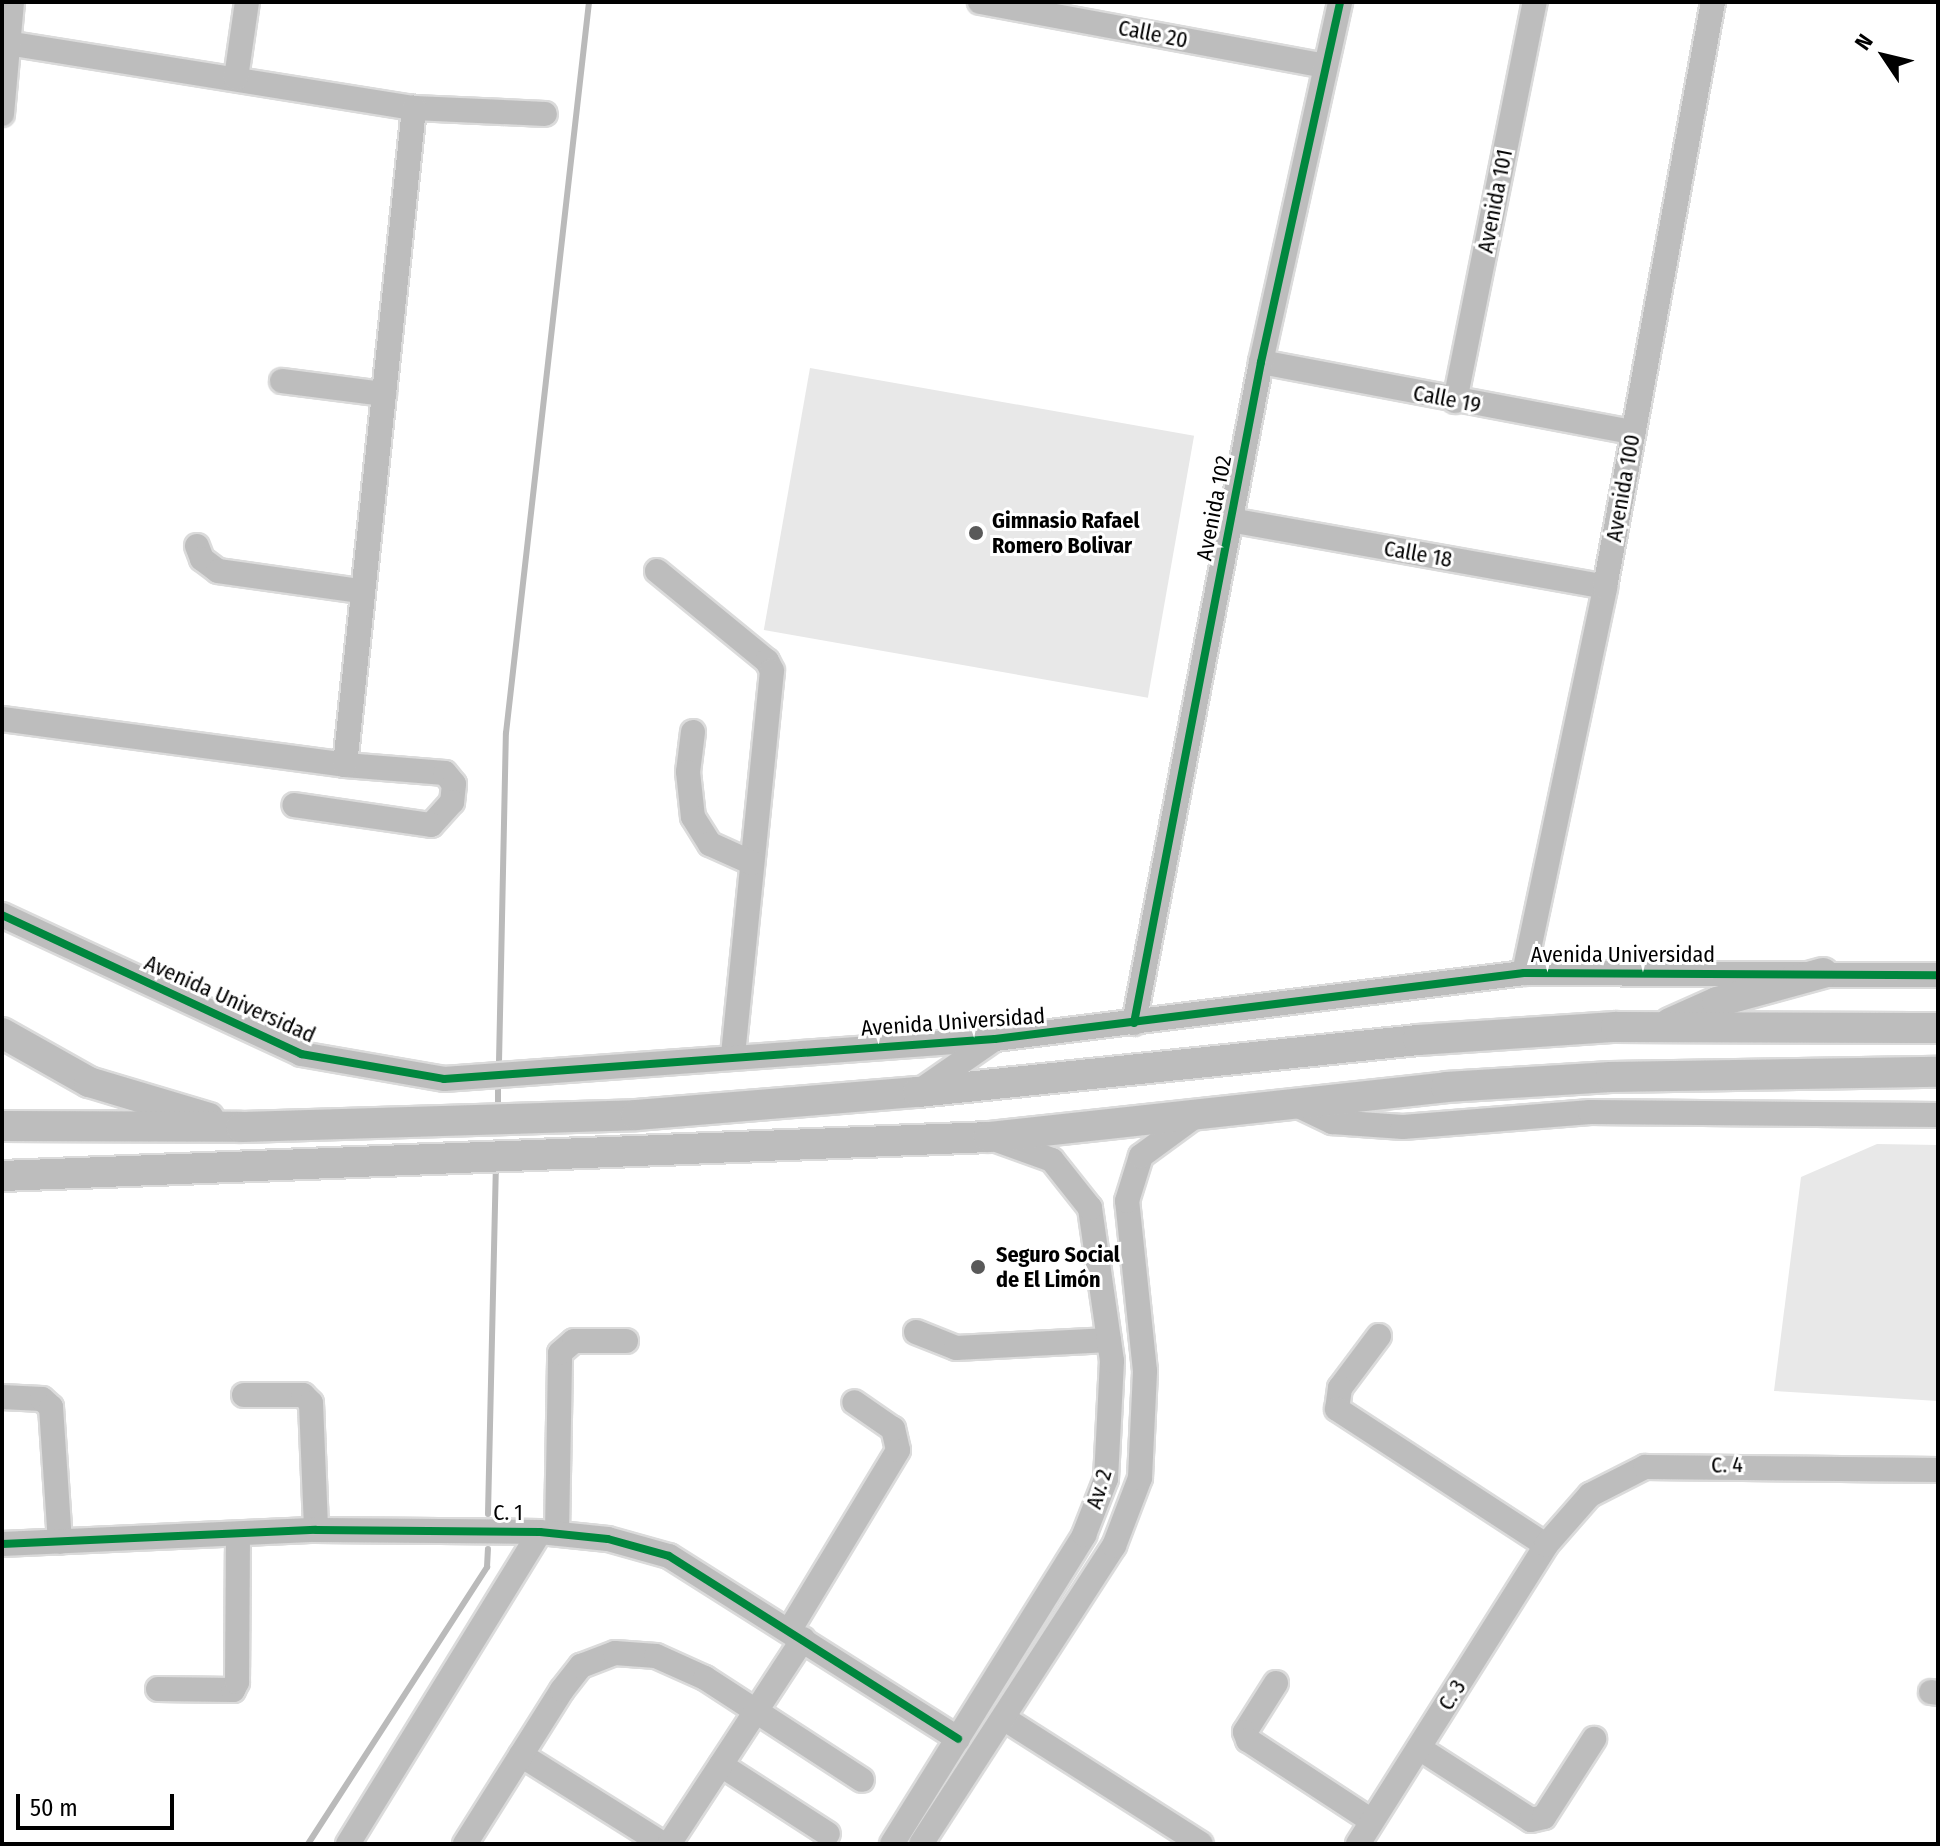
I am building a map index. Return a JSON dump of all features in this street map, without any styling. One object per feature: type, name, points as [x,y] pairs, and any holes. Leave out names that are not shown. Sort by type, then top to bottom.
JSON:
[{"type":"main road","points":[[1660,1028],[1717,1002],[1823,973]]},
{"type":"main road","points":[[2,1126],[241,1127],[636,1115],[918,1092],[1418,1040],[1660,1028],[1938,1028]]},
{"type":"main road","points":[[2,1033],[89,1082],[241,1127]]},
{"type":"main road","points":[[2,1190],[16,1174],[989,1137],[1194,1117],[1290,1102],[1611,1077],[1938,1072]]},
{"type":"street","points":[[2,114],[12,2]]},
{"type":"street","points":[[236,78],[247,2]]},
{"type":"street","name":"Calle 20","points":[[980,2],[1325,66]]},
{"type":"street","name":"Avenida 102","points":[[1134,1023],[1261,362],[1340,2]]},
{"type":"street","name":"Avenida 101","points":[[1455,401],[1535,2]]},
{"type":"street","name":"Avenida 100","points":[[1524,973],[1605,587],[1713,2]]},
{"type":"street","points":[[7,43],[414,108],[545,114]]},
{"type":"street","points":[[345,765],[414,108]]},
{"type":"street","name":"Calle 19","points":[[1261,362],[1455,401],[1633,432]]},
{"type":"street","points":[[282,381],[384,394]]},
{"type":"street","name":"Calle 18","points":[[1230,520],[1605,587]]},
{"type":"street","points":[[197,546],[202,559],[218,571],[361,591]]},
{"type":"street","points":[[657,571],[767,661],[772,671],[733,1055]]},
{"type":"street","points":[[2,719],[345,765],[445,773],[454,784],[452,802],[431,825],[294,805]]},
{"type":"street","points":[[693,732],[688,772],[693,817],[710,844],[752,863]]},
{"type":"street","name":"Avenida Universidad","points":[[2,915],[301,1054],[444,1079],[733,1055],[995,1039],[1524,973],[1938,975]]},
{"type":"street","points":[[918,1092],[995,1039]]},
{"type":"street","points":[[1290,1102],[1332,1122],[1403,1127],[1590,1112],[1938,1115]]},
{"type":"street","name":"Av. 2","points":[[921,1844],[1005,1719],[1114,1546],[1140,1478],[1145,1371],[1127,1201],[1141,1156],[1194,1117]]},
{"type":"street","name":"Av. 2","points":[[892,1844],[1084,1535],[1106,1479],[1114,1401],[1109,1340],[1090,1208],[1052,1160],[989,1137]]},
{"type":"street","points":[[916,1332],[956,1348],[1109,1340]]},
{"type":"street","points":[[1379,1336],[1340,1388],[1337,1409],[1546,1545]]},
{"type":"street","points":[[348,1844],[548,1532],[560,1353],[574,1341],[626,1341]]},
{"type":"street","points":[[244,1395],[303,1395],[311,1403],[316,1530]]},
{"type":"street","points":[[2,1397],[42,1399],[51,1407],[60,1542]]},
{"type":"street","points":[[669,1844],[756,1711],[898,1450],[893,1429],[854,1402]]},
{"type":"street","name":"C. 4","points":[[1546,1545],[1590,1495],[1645,1467],[1938,1470]]},
{"type":"street","name":"C. 1","points":[[2,1544],[316,1530],[548,1532],[669,1556],[958,1739]]},
{"type":"street","points":[[158,1689],[233,1690],[238,1535]]},
{"type":"street","name":"C. 3","points":[[1358,1844],[1546,1545]]},
{"type":"street","points":[[465,1844],[581,1666],[615,1653],[656,1656],[705,1678],[862,1780]]},
{"type":"street","points":[[1276,1683],[1245,1732],[1248,1740],[1372,1821]]},
{"type":"street","points":[[1005,1719],[1201,1844]]},
{"type":"street","points":[[1419,1748],[1531,1820],[1544,1817],[1594,1739]]},
{"type":"street","points":[[521,1755],[663,1844]]},
{"type":"street","points":[[721,1765],[828,1834]]},
{"type":"shaded area","name":"Gimnasio Rafael Romero Bolivar","points":[[810,368],[1194,436],[1148,698],[764,630]]},
{"type":"shaded area","points":[[1877,1144],[1938,1145],[1938,1401],[1774,1391],[1801,1177]]},
{"type":"waterway","points":[[499,1062],[506,733],[589,2]]},
{"type":"waterway","points":[[498,1086],[498,1106]]},
{"type":"waterway","points":[[488,1514],[496,1168]]},
{"type":"waterway","points":[[308,1844],[487,1567],[488,1549]]},
{"type":"cycle path","points":[[1134,1023],[1261,362],[1340,2]]},
{"type":"cycle path","points":[[2,915],[301,1054],[444,1079],[995,1039],[1524,973],[1938,975]]},
{"type":"cycle path","points":[[2,1544],[316,1530],[540,1532],[608,1539],[669,1556],[958,1739]]},
{"type":"place","name":"Gimnasio Rafael Romero Bolivar","points":[[976,533]]},
{"type":"place","name":"Seguro Social de El Limón","points":[[978,1267]]}]
